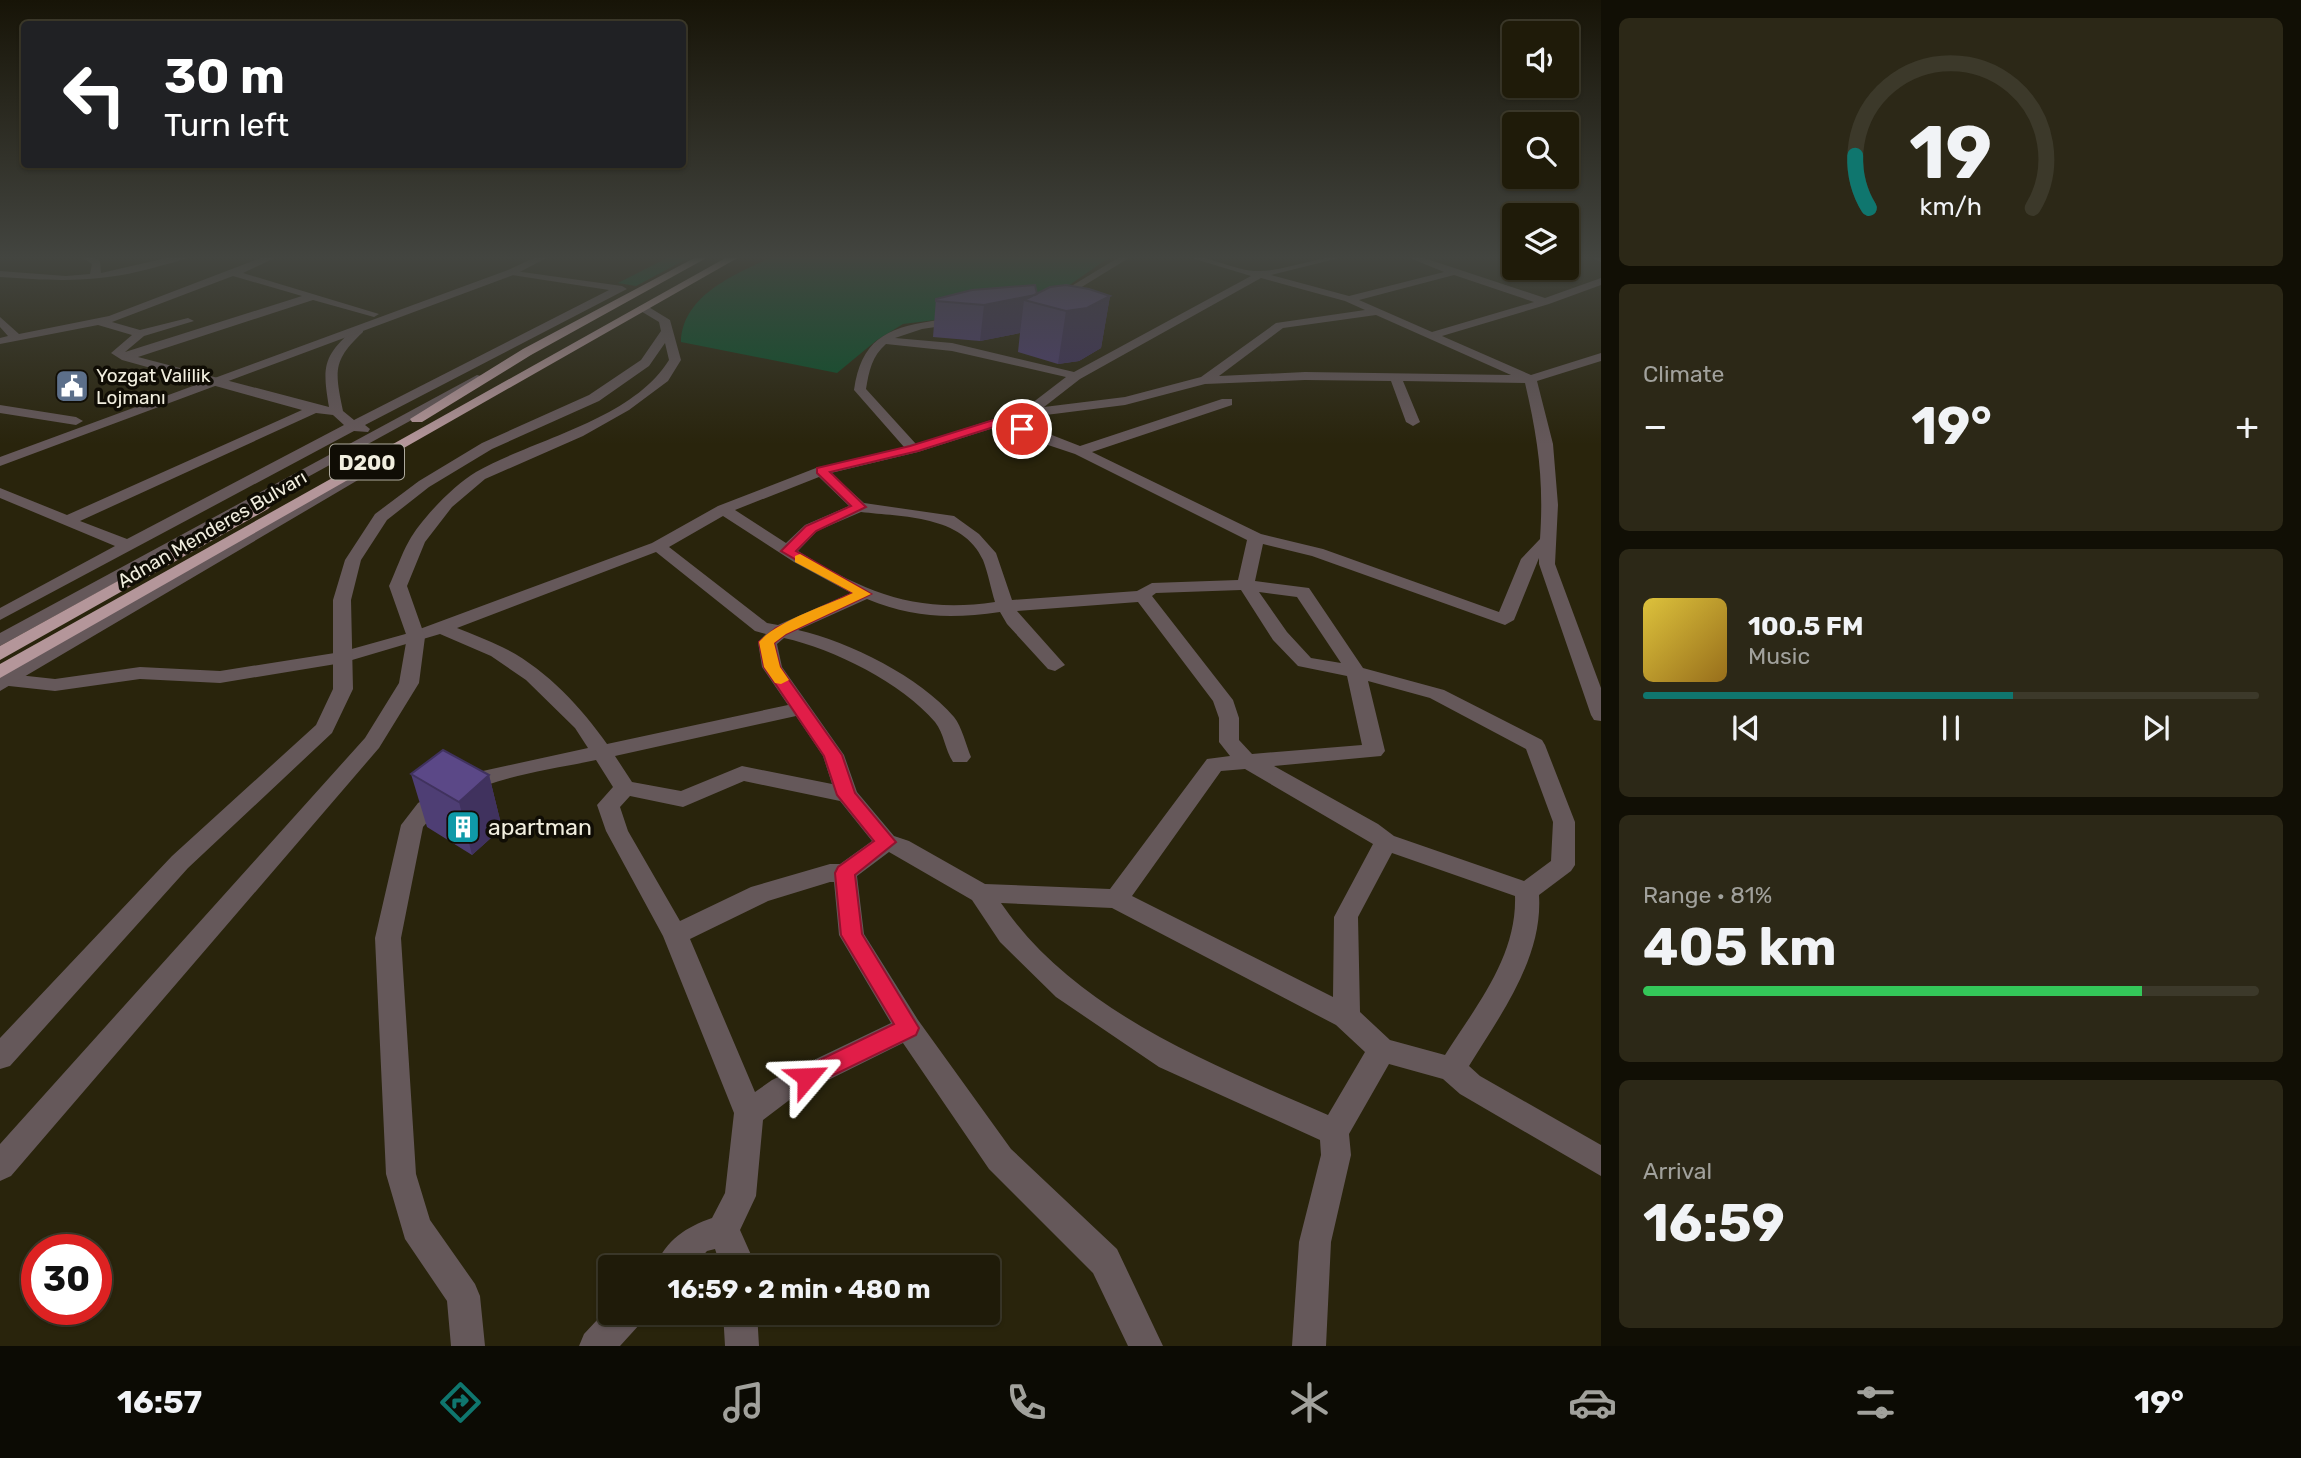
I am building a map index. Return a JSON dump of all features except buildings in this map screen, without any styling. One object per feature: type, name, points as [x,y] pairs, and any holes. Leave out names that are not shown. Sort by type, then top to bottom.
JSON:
[{"type":"highway","name":"Adnan Menderes Bulvarı","points":[[0,654],[396,432],[527,352],[600,319]]},
{"type":"highway","name":"Adnan Menderes Bulvarı","points":[[586,340],[615,319]]},
{"type":"street","points":[[0,341],[108,319]]},
{"type":"street","points":[[127,357],[243,319]]},
{"type":"street","points":[[0,450],[361,319]]},
{"type":"street","points":[[0,462],[389,319]]},
{"type":"street","points":[[0,615],[128,545],[561,319]]},
{"type":"street","points":[[0,1166],[372,743],[409,683],[416,637],[398,586],[417,541],[447,504],[480,476],[578,433],[624,407],[664,378],[675,360],[663,319]]},
{"type":"street","points":[[914,449],[860,390],[860,370],[866,358],[883,340],[925,325],[973,319]]},
{"type":"street","points":[[1028,413],[1076,376],[1180,319]]},
{"type":"street","points":[[1205,380],[1280,325],[1325,319]]},
{"type":"street","points":[[1391,319],[1530,379]]},
{"type":"street","points":[[1430,336],[1488,319]]},
{"type":"street","points":[[0,320],[16,338]]},
{"type":"street","points":[[188,321],[140,334],[117,353],[195,378],[216,381],[314,409],[337,412],[354,426],[378,433]]},
{"type":"street","points":[[99,322],[140,334]]},
{"type":"street","points":[[337,412],[328,372],[337,349],[359,330]]},
{"type":"street","points":[[0,1057],[180,862],[325,728],[343,689],[342,600],[353,560],[381,517],[424,484],[487,446],[594,398],[645,363],[667,331]]},
{"type":"street","points":[[3,679],[586,340]]},
{"type":"street","points":[[883,340],[952,347],[1076,376]]},
{"type":"street","points":[[0,640],[527,352]]},
{"type":"street","points":[[3,679],[55,685],[140,673],[220,677],[342,657],[416,637],[658,546],[723,509],[821,471],[914,449],[1028,413],[1125,401],[1205,380],[1395,376],[1530,379],[1601,357]]},
{"type":"street","points":[[1395,376],[1413,422]]},
{"type":"street","points":[[1530,379],[1546,444],[1550,505],[1547,564],[1601,715]]},
{"type":"street","points":[[1080,451],[1227,402]]},
{"type":"street","points":[[0,409],[71,423]]},
{"type":"street","points":[[67,521],[314,409]]},
{"type":"street","points":[[0,415],[71,423]]},
{"type":"street","points":[[1003,421],[1080,451],[1256,538],[1317,552],[1505,620],[1529,559],[1548,540]]},
{"type":"street","points":[[821,471],[859,507]]},
{"type":"street","points":[[0,493],[128,545]]},
{"type":"street","points":[[788,551],[811,528],[859,507],[948,519],[973,537],[990,556],[1005,606],[1013,620],[1055,665]]},
{"type":"street","points":[[723,509],[788,551],[864,594],[937,612],[964,613],[1005,606],[1142,596],[1152,588],[1246,585],[1303,592],[1356,672],[1374,751],[1215,764],[1116,899]]},
{"type":"street","points":[[1256,538],[1246,585],[1280,636],[1305,662],[1356,672],[1437,694],[1535,745],[1564,822],[1563,865],[1527,891]]},
{"type":"street","points":[[658,546],[761,626],[801,636],[865,662],[913,688],[947,722],[960,757]]},
{"type":"street","points":[[864,594],[781,631],[766,642],[772,667],[833,755],[846,795],[886,842],[901,846],[981,893],[1009,935],[1065,989],[1169,1058],[1334,1132]]},
{"type":"street","points":[[1142,596],[1223,700],[1229,718],[1229,742],[1246,760],[1387,842],[1527,891]]},
{"type":"street","points":[[441,628],[498,652],[533,676],[582,723],[625,788],[683,799],[742,773],[846,795]]},
{"type":"street","points":[[468,1346],[463,1296],[416,1228],[401,1174],[388,938],[412,825],[426,809],[477,779],[800,709]]},
{"type":"street","points":[[625,788],[608,805],[617,831],[675,935],[749,1113],[740,1196],[723,1230],[697,1239],[682,1255]]},
{"type":"street","points":[[675,935],[760,894],[830,873],[845,873],[886,842]]},
{"type":"street","points":[[1346,1017],[1346,917],[1387,842]]},
{"type":"street","points":[[845,873],[852,935],[908,1028],[1000,1159],[1105,1261],[1146,1346]]},
{"type":"street","points":[[1452,1069],[1514,964],[1530,908],[1527,891]]},
{"type":"street","points":[[981,893],[1116,899],[1346,1017],[1382,1050],[1452,1069],[1470,1085],[1601,1161]]},
{"type":"street","points":[[749,1113],[782,1089],[908,1028]]},
{"type":"street","points":[[1309,1346],[1315,1242],[1336,1155],[1334,1132],[1382,1050]]},
{"type":"street","points":[[723,1230],[735,1255]]},
{"type":"street","points":[[596,1346],[616,1325]]},
{"type":"street","points":[[741,1325],[742,1346]]},
{"type":"green space","points":[[687,319],[944,319],[903,324],[877,340],[837,373],[681,342]]},
{"type":"slow traffic","points":[[781,680],[772,667],[766,642],[781,631],[864,594],[800,559]]},
{"type":"place","name":"Yozgat Valilik Lojmanı","points":[[72,386]]},
{"type":"place","name":"apartman","points":[[463,827]]},
{"type":"route","points":[[807,1077],[908,1028],[852,935],[845,873],[886,842],[846,795],[833,755],[772,667],[766,642],[781,631],[864,594],[788,551],[811,528],[859,507],[821,471],[914,449],[1003,421],[1022,429]]}]
